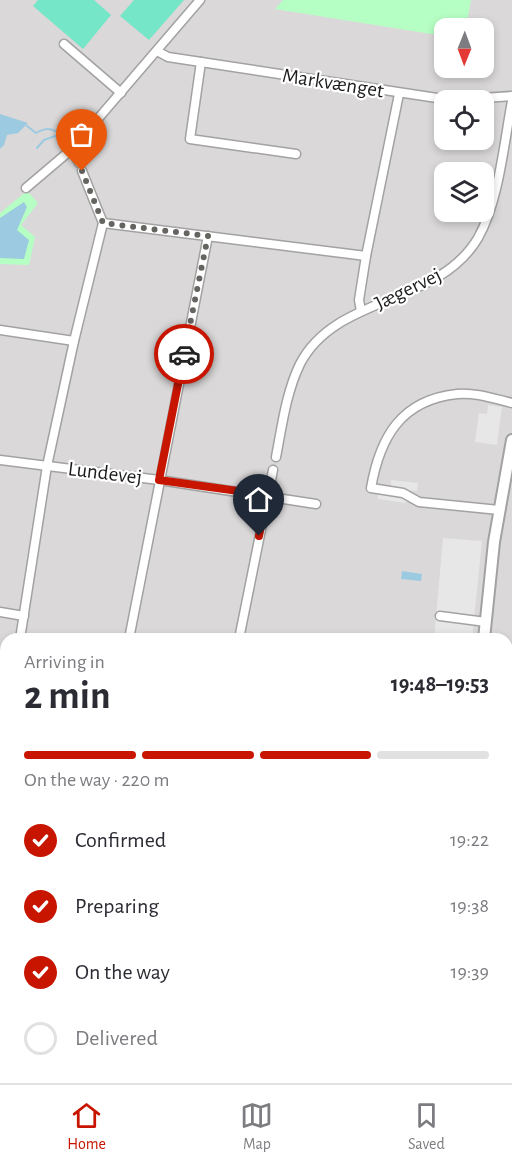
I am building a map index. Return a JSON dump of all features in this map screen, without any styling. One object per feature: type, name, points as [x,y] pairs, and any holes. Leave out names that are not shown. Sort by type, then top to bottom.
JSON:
[{"type":"street","points":[[26,188],[72,149],[200,0]]},
{"type":"street","points":[[64,44],[121,93]]},
{"type":"street","name":"Markvænget","points":[[157,51],[168,57],[437,98],[468,99],[512,96]]},
{"type":"street","points":[[201,62],[190,139],[296,154]]},
{"type":"street","points":[[361,311],[359,300],[366,256],[399,93]]},
{"type":"street","name":"Jægervej","points":[[276,457],[289,392],[301,362],[317,342],[338,323],[361,311],[415,290],[439,277],[456,263],[477,239],[491,211],[512,101]]},
{"type":"street","points":[[21,633],[47,466],[103,223],[72,149]]},
{"type":"street","points":[[103,223],[366,256]]},
{"type":"street","points":[[130,633],[208,236]]},
{"type":"street","points":[[0,330],[74,341]]},
{"type":"street","points":[[499,510],[419,502],[404,493],[371,488],[378,454],[386,438],[399,419],[418,405],[458,394],[512,403]]},
{"type":"street","points":[[485,633],[499,510],[512,440]]},
{"type":"street","name":"Lundevej","points":[[0,460],[267,495],[316,504]]},
{"type":"street","points":[[240,633],[273,470]]},
{"type":"street","points":[[0,612],[24,616]]},
{"type":"street","points":[[440,616],[486,622]]},
{"type":"shaded area","points":[[0,0],[512,0],[512,633],[0,633]]},
{"type":"shaded area","points":[[488,405],[502,407],[497,445],[475,442],[479,413],[487,414]]},
{"type":"shaded area","points":[[391,480],[418,483],[417,491],[408,490],[406,503],[378,499],[378,493],[390,495]]},
{"type":"shaded area","points":[[443,538],[482,541],[473,633],[435,633]]},
{"type":"green space","points":[[38,0],[94,0],[111,15],[83,49],[33,6]]},
{"type":"green space","points":[[134,0],[184,0],[149,40],[120,16]]},
{"type":"green space","points":[[283,0],[471,0],[468,18],[434,18],[434,34],[275,9]]},
{"type":"green space","points":[[27,191],[38,203],[21,225],[35,237],[29,265],[0,264],[0,213]]},
{"type":"water","points":[[0,114],[28,123],[18,133],[7,135],[0,149]]},
{"type":"water","points":[[24,202],[27,207],[17,230],[29,240],[24,259],[0,258],[0,218]]},
{"type":"water","points":[[402,571],[422,574],[421,581],[401,579]]},
{"type":"waterway","points":[[27,126],[36,133],[46,129],[57,132],[58,135],[44,140],[37,148]]},
{"type":"way so far","points":[[82,171],[103,223],[208,236],[184,354]]},
{"type":"route","points":[[184,354],[159,480],[267,495],[259,536]]}]
